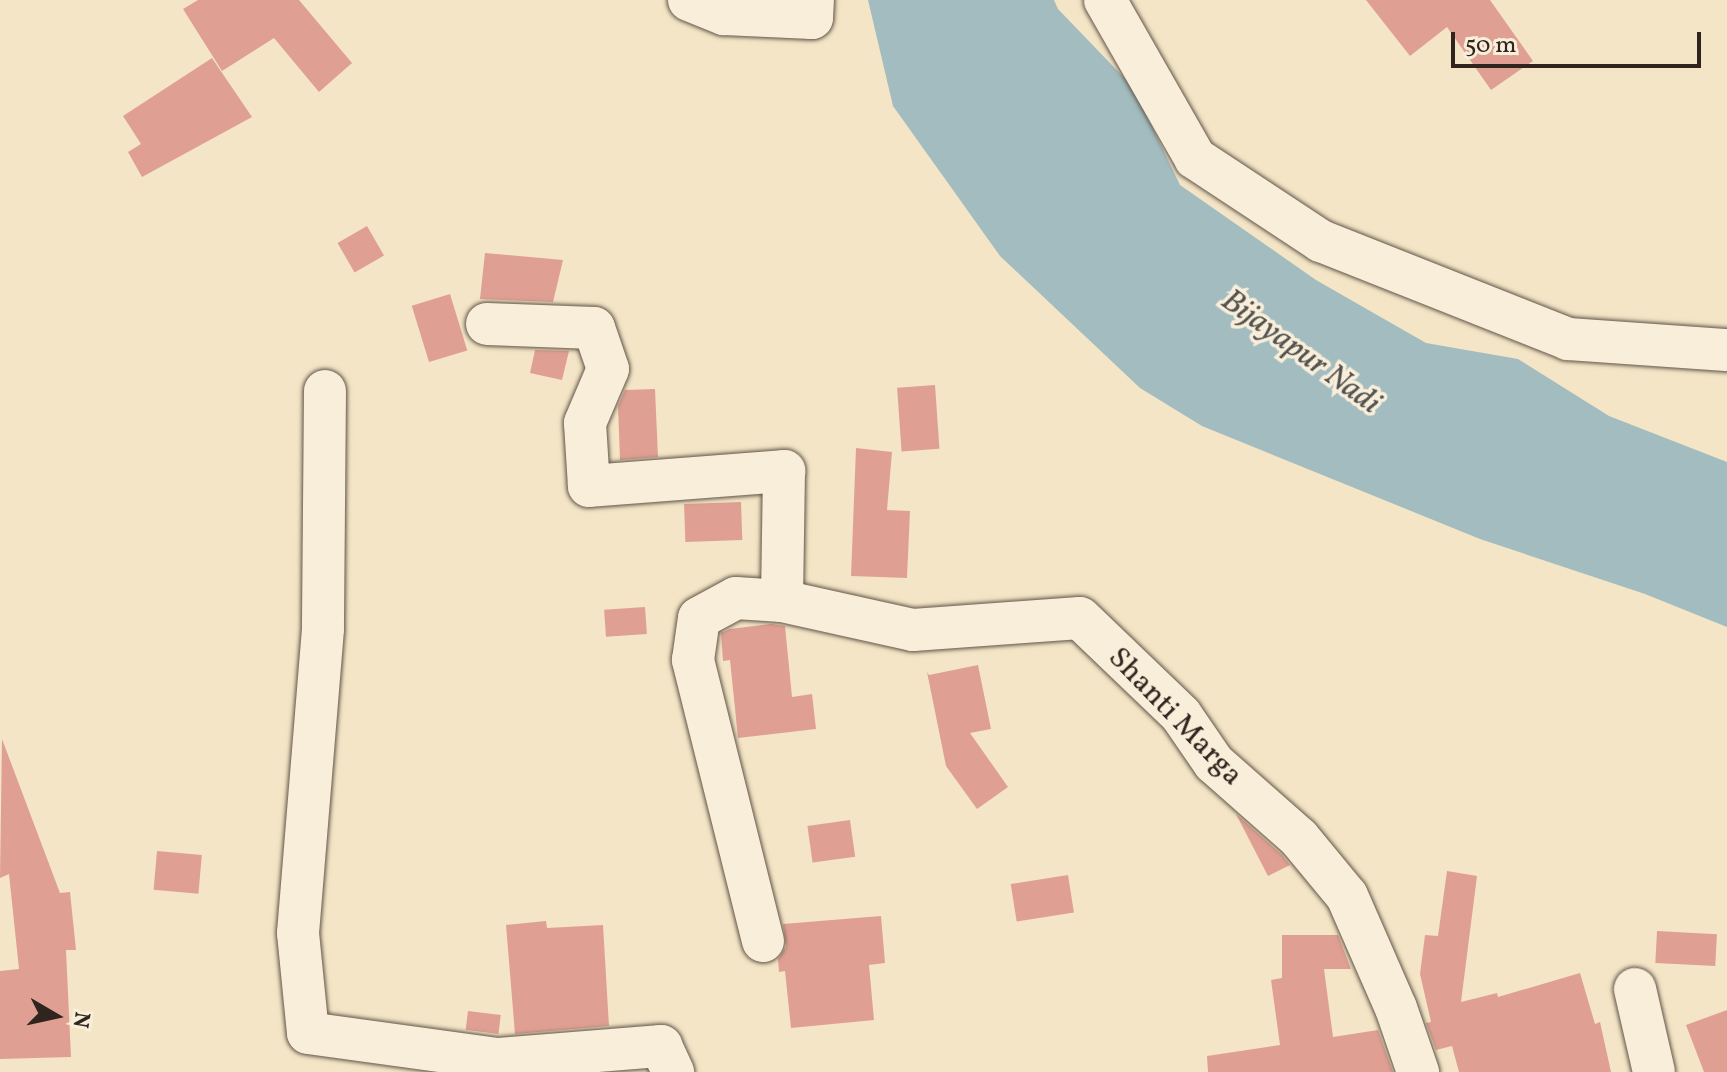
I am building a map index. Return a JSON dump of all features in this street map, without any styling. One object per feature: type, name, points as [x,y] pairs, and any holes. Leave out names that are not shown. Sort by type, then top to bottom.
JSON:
[{"type":"street","points":[[689,0],[724,14],[812,18],[813,0]]},
{"type":"street","points":[[1105,0],[1195,158],[1321,241],[1568,339],[1727,350]]},
{"type":"street","points":[[487,324],[594,328],[608,369],[585,423],[589,486],[784,471],[782,601],[736,598],[699,618],[693,660],[763,941]]},
{"type":"street","points":[[325,391],[323,629],[298,933],[308,1033],[499,1059],[661,1046],[673,1072]]},
{"type":"street","name":"Shanti Marga","points":[[782,601],[913,630],[1080,618],[1181,715],[1214,763],[1299,838],[1347,896],[1396,1008],[1418,1072]]},
{"type":"street","points":[[1635,989],[1654,1072]]},
{"type":"water","name":"Bijayapur Nadi","points":[[868,0],[1054,0],[1058,9],[1133,87],[1180,185],[1316,280],[1426,343],[1518,359],[1609,416],[1727,462],[1727,627],[1645,594],[1480,539],[1202,426],[1140,388],[1000,256],[893,106]]},
{"type":"building","points":[[198,0],[299,0],[352,63],[319,92],[274,38],[222,71],[183,9]]},
{"type":"building","points":[[1366,0],[1490,0],[1533,61],[1491,90],[1447,27],[1410,56]]},
{"type":"building","points":[[212,58],[252,117],[142,177],[128,152],[141,144],[123,116]]},
{"type":"building","points":[[367,226],[384,255],[355,272],[338,243]]},
{"type":"building","points":[[485,253],[563,260],[553,302],[480,299]]},
{"type":"building","points":[[450,294],[467,350],[429,362],[412,306]]},
{"type":"building","points":[[535,350],[569,351],[562,380],[530,373]]},
{"type":"building","points":[[935,385],[939,449],[902,451],[897,388]]},
{"type":"building","points":[[655,389],[658,457],[620,460],[618,406],[625,390]]},
{"type":"building","points":[[856,448],[892,452],[887,510],[910,511],[907,578],[851,576]]},
{"type":"building","points":[[741,502],[742,540],[685,542],[684,504]]},
{"type":"building","points":[[645,607],[647,634],[606,637],[604,610]]},
{"type":"building","points":[[771,624],[785,626],[792,697],[812,694],[816,729],[738,738],[730,660],[723,661],[721,633]]},
{"type":"building","points":[[978,665],[991,729],[970,733],[1008,787],[977,809],[946,766],[927,672],[929,675]]},
{"type":"building","points":[[2,739],[60,893],[70,892],[76,950],[66,950],[71,1057],[0,1059],[0,971],[19,969],[9,874],[0,878]]},
{"type":"building","points":[[1236,814],[1282,855],[1290,865],[1268,876]]},
{"type":"building","points":[[850,820],[855,857],[813,863],[807,826]]},
{"type":"building","points":[[157,851],[202,855],[198,894],[154,890]]},
{"type":"building","points":[[1447,871],[1477,876],[1461,1002],[1497,993],[1498,997],[1580,973],[1595,1024],[1600,1022],[1611,1072],[1459,1072],[1452,1046],[1436,1050],[1426,1023],[1431,1022],[1420,974],[1425,935],[1438,936]]},
{"type":"building","points":[[1068,875],[1074,913],[1017,922],[1011,884]]},
{"type":"building","points":[[881,916],[885,963],[869,965],[874,1020],[791,1028],[785,971],[779,972],[778,959],[786,947],[783,924]]},
{"type":"building","points":[[546,921],[547,928],[603,925],[609,1026],[515,1034],[506,925]]},
{"type":"building","points":[[1657,931],[1717,934],[1715,966],[1655,963]]},
{"type":"building","points":[[1282,935],[1338,935],[1351,969],[1324,969],[1333,1037],[1378,1030],[1393,1072],[1208,1072],[1207,1056],[1280,1045],[1271,980],[1282,978]]},
{"type":"building","points":[[1727,1010],[1727,1072],[1704,1072],[1686,1025]]},
{"type":"building","points":[[468,1011],[501,1015],[498,1034],[466,1030]]}]
